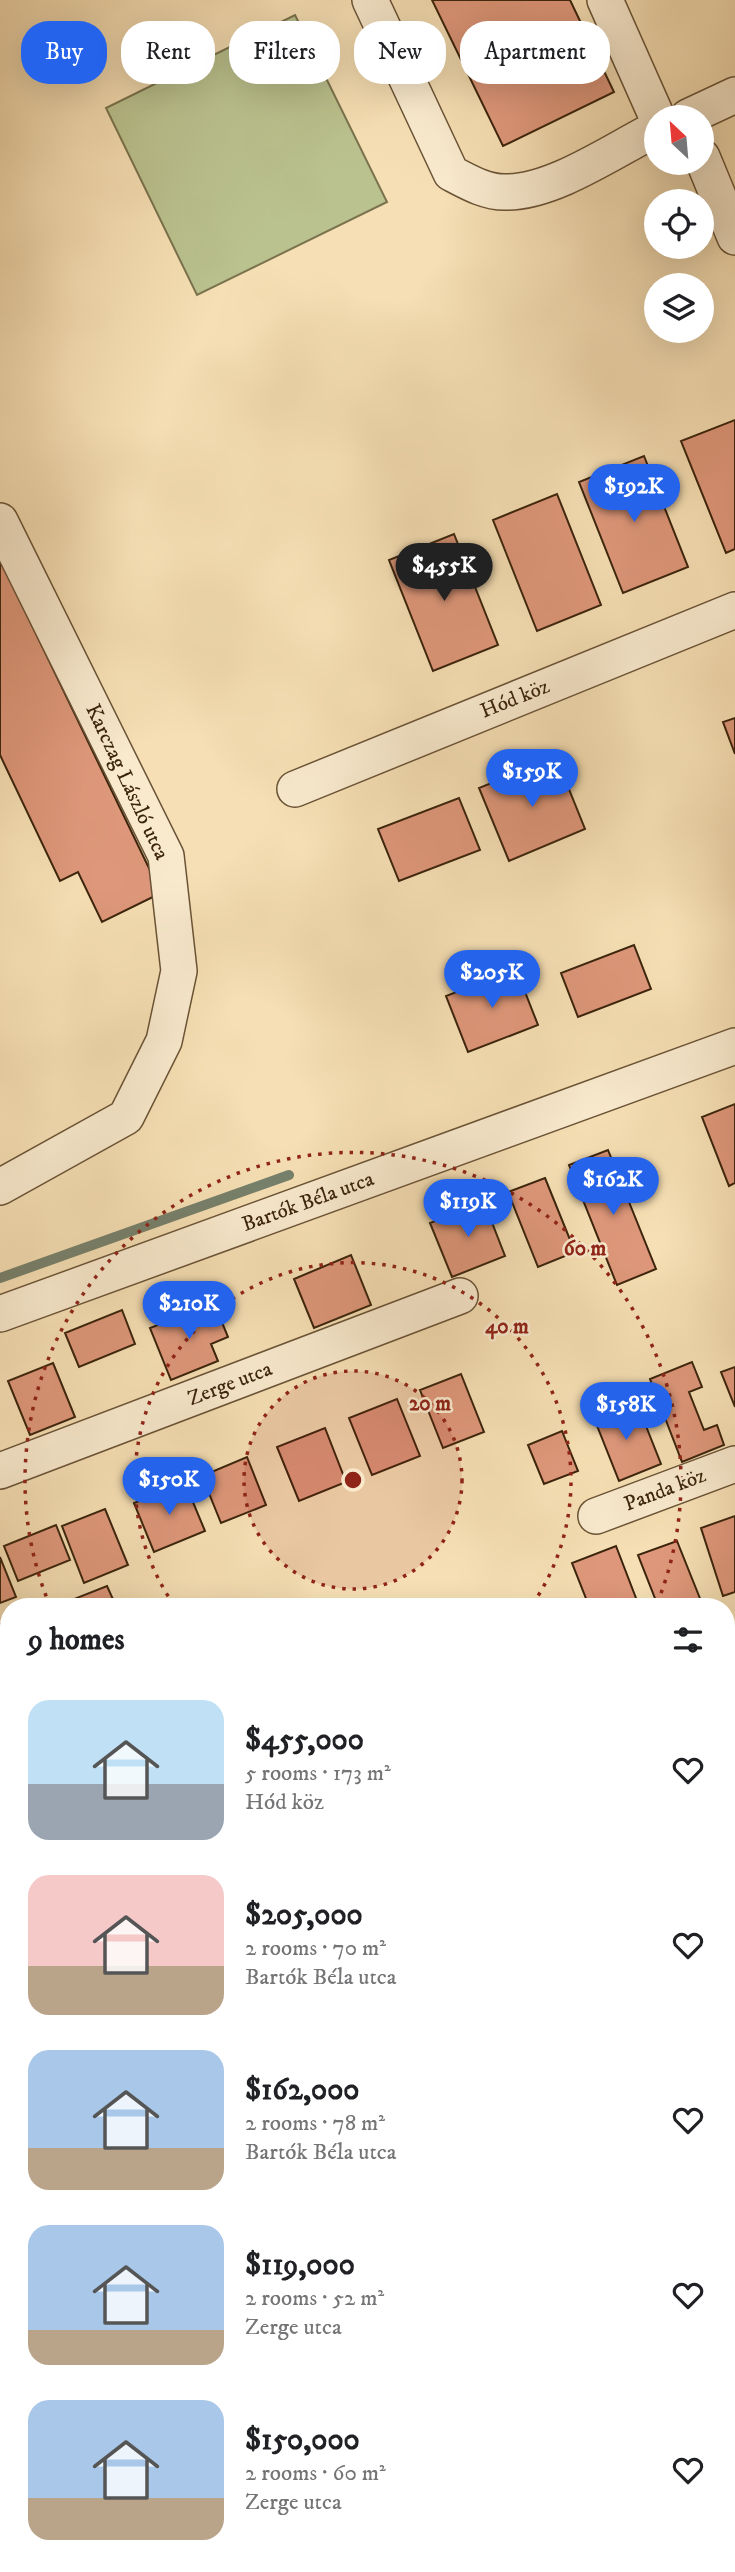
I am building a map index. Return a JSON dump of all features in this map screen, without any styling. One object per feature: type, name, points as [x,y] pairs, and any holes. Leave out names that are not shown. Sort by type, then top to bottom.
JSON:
[{"type":"street","points":[[370,0],[451,173],[476,186],[506,192],[542,187],[644,135]]},
{"type":"street","points":[[605,0],[652,105]]},
{"type":"street","points":[[714,105],[735,95]]},
{"type":"street","points":[[709,175],[735,237]]},
{"type":"street","name":"Karczag László utca","points":[[0,521],[166,856],[179,971],[164,1041],[126,1117],[0,1187]]},
{"type":"street","name":"Hód köz","points":[[295,789],[735,610]]},
{"type":"street","name":"Bartók Béla utca","points":[[0,1314],[735,1046]]},
{"type":"street","name":"Zerge utca","points":[[0,1471],[460,1296]]},
{"type":"street","name":"Panda köz","points":[[596,1516],[735,1464]]},
{"type":"green space","points":[[295,15],[298,21],[283,21]]},
{"type":"green space","points":[[229,47],[229,84],[329,84],[387,202],[197,295],[106,108],[155,84],[215,84],[215,54]]},
{"type":"building","points":[[432,0],[570,0],[580,21],[460,21],[460,58],[446,29],[446,21],[442,21]]},
{"type":"building","points":[[473,84],[610,84],[614,92],[503,146]]},
{"type":"building","points":[[735,420],[735,549],[726,553],[681,441]]},
{"type":"building","points":[[644,456],[688,567],[623,593],[579,482]]},
{"type":"building","points":[[557,494],[601,605],[537,631],[493,520]]},
{"type":"building","points":[[454,534],[498,645],[433,671],[389,560]]},
{"type":"building","points":[[0,559],[161,893],[102,922],[78,872],[60,881],[0,755]]},
{"type":"building","points":[[735,718],[735,754],[723,722]]},
{"type":"building","points":[[556,757],[585,829],[509,861],[479,788]]},
{"type":"building","points":[[459,798],[480,850],[399,881],[378,829]]},
{"type":"building","points":[[634,945],[651,989],[578,1017],[561,973]]},
{"type":"building","points":[[516,969],[538,1025],[468,1052],[446,996]]},
{"type":"building","points":[[735,1104],[735,1183],[729,1186],[702,1117]]},
{"type":"building","points":[[608,1150],[656,1269],[617,1285],[569,1165]]},
{"type":"building","points":[[545,1178],[575,1252],[538,1267],[508,1192]]},
{"type":"building","points":[[484,1202],[505,1256],[452,1277],[430,1223]]},
{"type":"building","points":[[351,1255],[371,1305],[314,1328],[294,1279]]},
{"type":"building","points":[[214,1303],[228,1337],[211,1344],[218,1361],[171,1380],[150,1328]]},
{"type":"building","points":[[122,1310],[135,1344],[79,1367],[65,1333]]},
{"type":"building","points":[[692,1362],[702,1387],[689,1392],[704,1430],[717,1425],[724,1445],[682,1462],[650,1379]]},
{"type":"building","points":[[53,1363],[75,1417],[30,1435],[8,1381]]},
{"type":"building","points":[[735,1367],[735,1407],[721,1372]]},
{"type":"building","points":[[461,1374],[484,1432],[443,1448],[420,1390]]},
{"type":"building","points":[[397,1399],[420,1456],[372,1475],[349,1418]]},
{"type":"building","points":[[614,1404],[620,1419],[640,1411],[661,1464],[619,1481],[592,1413]]},
{"type":"building","points":[[325,1428],[346,1482],[299,1501],[277,1447]]},
{"type":"building","points":[[562,1431],[578,1471],[544,1484],[528,1445]]},
{"type":"building","points":[[247,1457],[266,1505],[221,1523],[202,1476]]},
{"type":"building","points":[[185,1483],[205,1531],[154,1552],[134,1503]]},
{"type":"building","points":[[105,1509],[128,1565],[84,1583],[62,1526]]},
{"type":"building","points":[[735,1516],[735,1592],[723,1596],[701,1528]]},
{"type":"building","points":[[56,1525],[70,1560],[18,1581],[4,1546]]},
{"type":"building","points":[[677,1541],[700,1598],[655,1598],[638,1555]]},
{"type":"building","points":[[616,1546],[636,1598],[586,1598],[572,1563]]},
{"type":"building","points":[[0,1557],[16,1597],[0,1598]]},
{"type":"building","points":[[107,1586],[112,1598],[77,1598]]},
{"type":"waterway","points":[[0,1278],[289,1175]]}]
